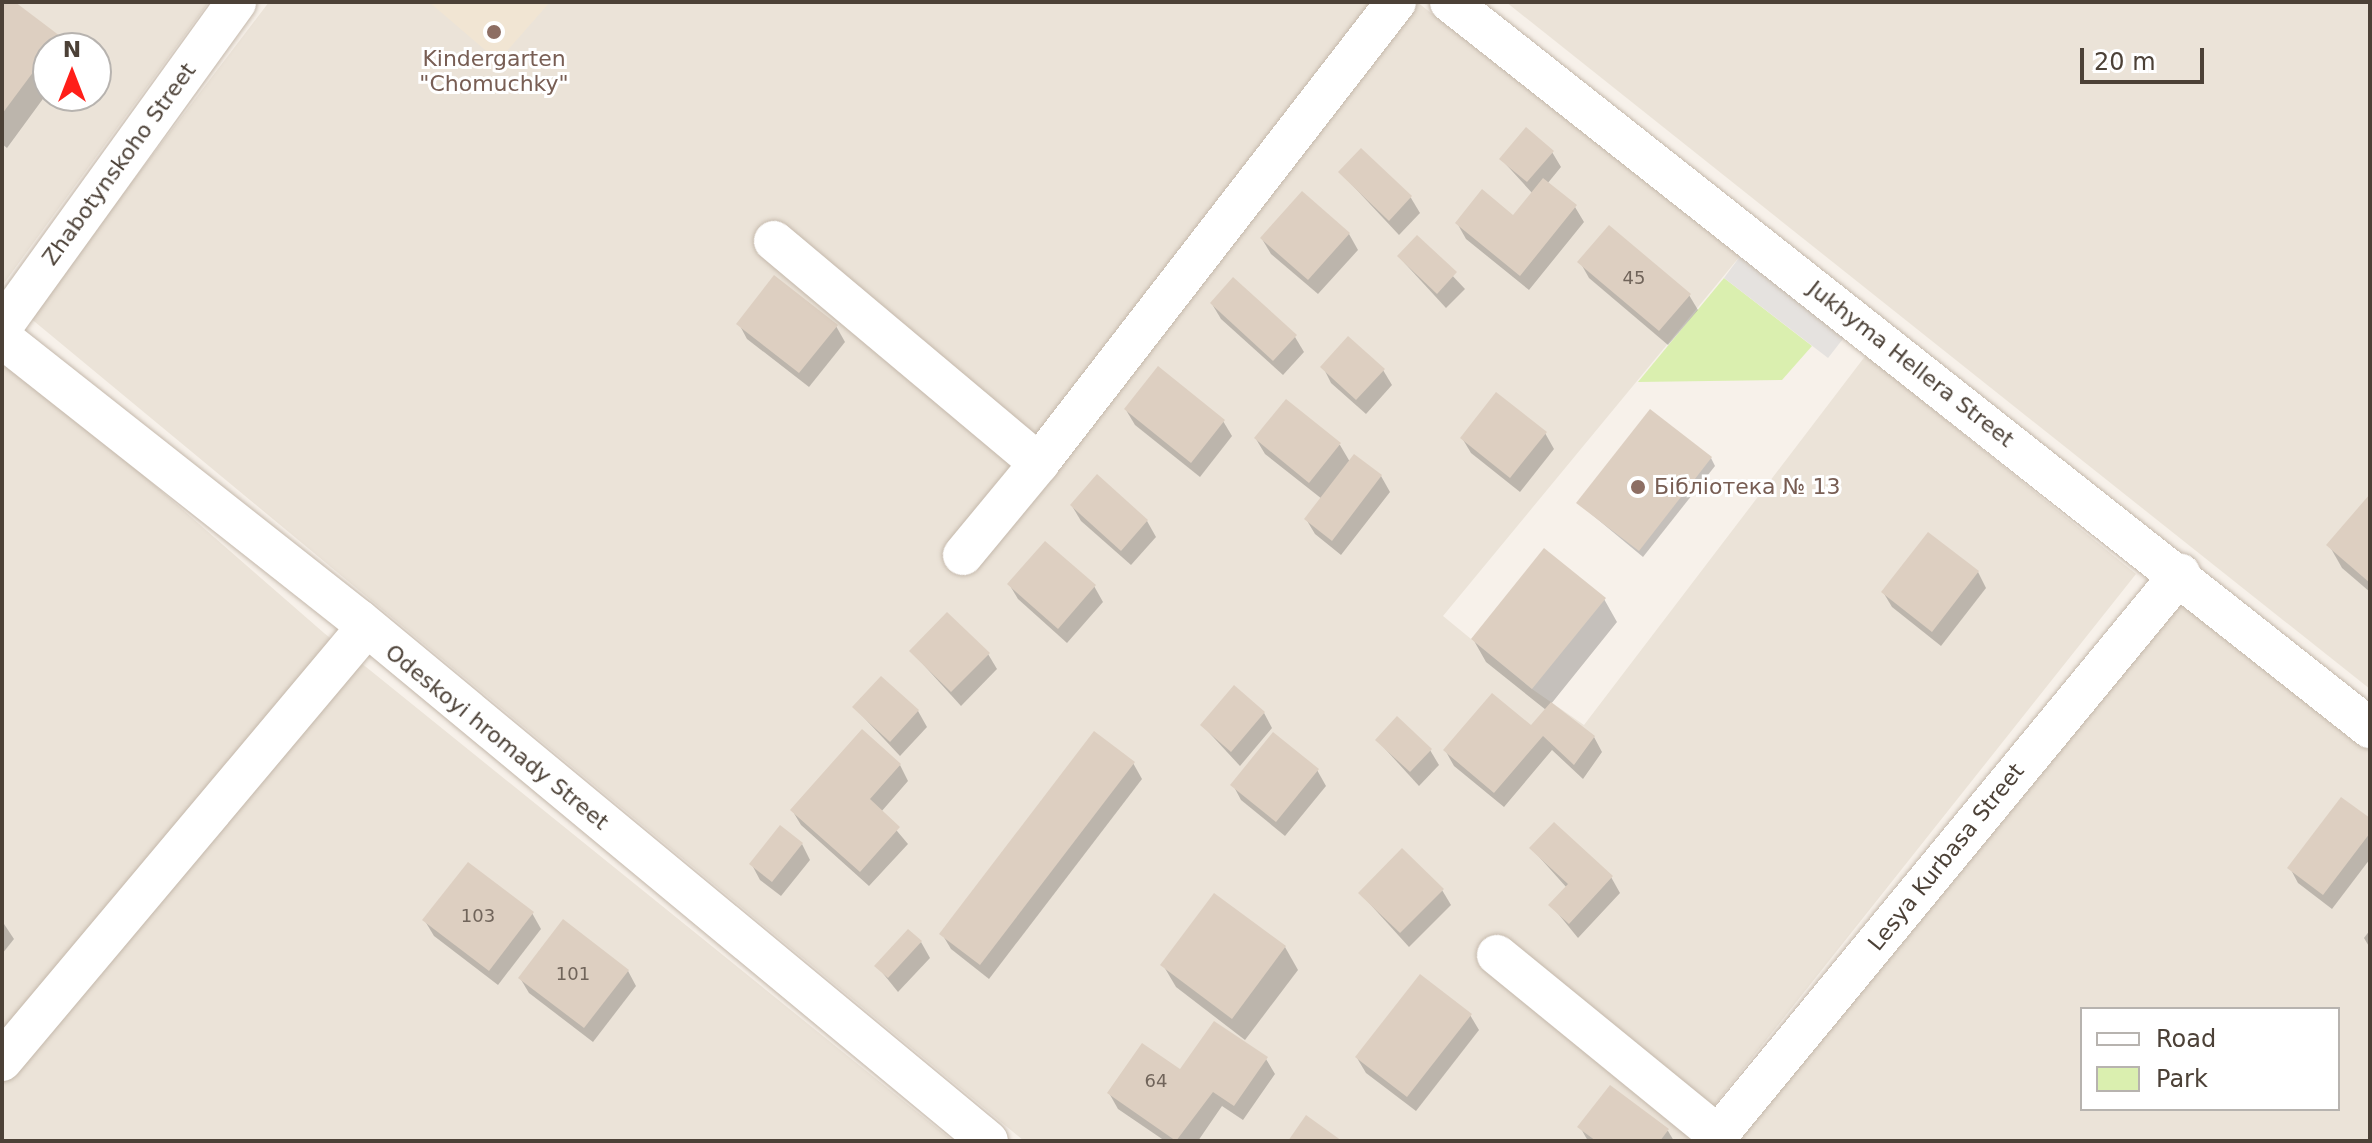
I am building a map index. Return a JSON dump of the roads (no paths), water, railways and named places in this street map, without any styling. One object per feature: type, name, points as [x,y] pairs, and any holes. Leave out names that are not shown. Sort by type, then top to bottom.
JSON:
[{"type":"street","name":"Zhabotynskoho Street","points":[[2,327],[236,2]]},
{"type":"street","points":[[963,555],[1039,463],[1396,2]]},
{"type":"street","name":"Jukhyma Hellera Street","points":[[1450,2],[2180,574],[2370,728]]},
{"type":"street","points":[[774,241],[1039,463]]},
{"type":"street","name":"Odeskoyi hromady Street","points":[[2,338],[365,629],[988,1141]]},
{"type":"street","name":"Lesya Kurbasa Street","points":[[1715,1138],[2180,574]]},
{"type":"street","points":[[2,1061],[365,629]]},
{"type":"street","points":[[1497,955],[1715,1138]]},
{"type":"place","name":"Kindergarten \"Chomuchky\"","points":[[494,32]]},
{"type":"place","name":"Бібліотека № 13","points":[[1638,487]]}]
